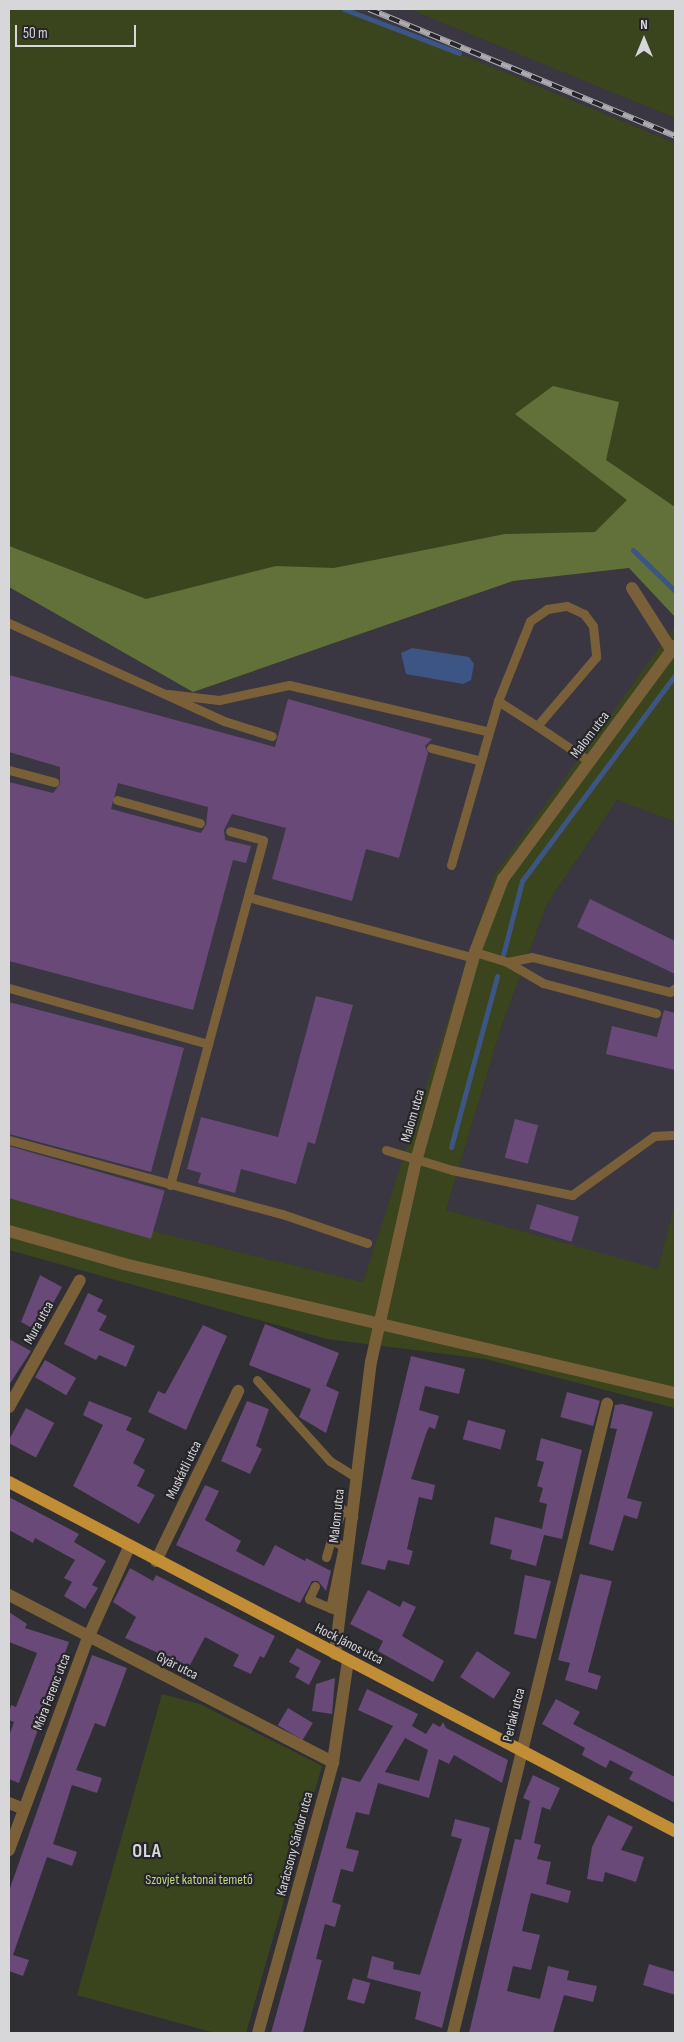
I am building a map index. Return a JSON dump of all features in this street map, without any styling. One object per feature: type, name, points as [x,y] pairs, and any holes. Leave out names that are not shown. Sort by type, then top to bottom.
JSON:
[{"type":"main road","name":"Hock János utca","points":[[9,1482],[156,1561],[521,1749],[675,1831]]},
{"type":"street","points":[[632,588],[674,648]]},
{"type":"street","name":"Malom utca","points":[[335,1654],[335,1610],[353,1517],[356,1478],[379,1324],[416,1161],[475,955],[503,879],[674,648]]},
{"type":"street","points":[[9,1232],[124,1264],[675,1393]]},
{"type":"street","name":"Mura utca","points":[[9,1407],[80,1280]]},
{"type":"street","name":"Muskátli utca","points":[[156,1561],[238,1391]]},
{"type":"street","name":"Perlaki utca","points":[[453,2033],[607,1404]]},
{"type":"street","name":"Móra Ferenc utca","points":[[9,1850],[88,1638],[130,1546]]},
{"type":"street","name":"Gyár utca","points":[[9,1595],[88,1638],[333,1762]]},
{"type":"street","name":"Karácsony Sándor utca","points":[[258,2033],[333,1762],[348,1660]]},
{"type":"street","points":[[9,1803],[24,1809]]},
{"type":"lane","points":[[451,865],[487,731],[530,621],[552,607],[579,610],[593,626],[596,657],[537,726]]},
{"type":"lane","points":[[9,623],[224,721],[272,736]]},
{"type":"lane","points":[[168,694],[219,700],[289,685],[487,731]]},
{"type":"lane","points":[[498,701],[589,761]]},
{"type":"lane","points":[[431,748],[478,760]]},
{"type":"lane","points":[[9,770],[54,782]]},
{"type":"lane","points":[[117,800],[200,823]]},
{"type":"lane","points":[[170,1185],[263,840],[230,831]]},
{"type":"lane","points":[[248,897],[507,962],[543,983],[656,1013]]},
{"type":"lane","points":[[507,962],[532,957],[670,992],[675,988]]},
{"type":"lane","points":[[9,988],[208,1044]]},
{"type":"lane","points":[[386,1150],[416,1161],[572,1194],[654,1136],[672,1135]]},
{"type":"lane","points":[[9,1140],[282,1214],[367,1243]]},
{"type":"lane","points":[[257,1380],[330,1461],[356,1478]]},
{"type":"lane","points":[[326,1556],[342,1510],[353,1517]]},
{"type":"lane","points":[[315,1586],[310,1598],[335,1610],[343,1546],[331,1540]]},
{"type":"shaded area","points":[[352,9],[409,9],[675,118],[675,143]]},
{"type":"shaded area","points":[[629,568],[675,617],[675,626],[473,946],[363,1282],[9,1196],[9,587],[193,692],[513,581]]},
{"type":"shaded area","points":[[617,800],[675,822],[675,1202],[658,1270],[446,1210],[502,1025],[547,904]]},
{"type":"green space","points":[[9,9],[352,9],[675,143],[675,617],[629,568],[513,581],[193,692],[9,587]]},
{"type":"green space","points":[[409,9],[675,9],[675,118],[484,40]]},
{"type":"green space","points":[[553,386],[619,402],[606,460],[675,507],[675,617],[629,568],[513,581],[193,692],[9,587],[9,546],[146,599],[276,566],[334,568],[505,534],[595,532],[627,500],[515,414]]},
{"type":"green space","points":[[675,626],[675,822],[617,800],[547,904],[502,1025],[446,1210],[658,1269],[675,1202],[675,1408],[485,1359],[327,1339],[9,1250],[9,1196],[363,1282],[495,874]]},
{"type":"green space","name":"Szovjet katonai temető","points":[[162,1694],[200,1704],[322,1766],[246,2033],[215,2033],[77,1995]]},
{"type":"water","points":[[412,648],[469,657],[474,664],[471,680],[463,684],[406,674],[401,653]]},
{"type":"building","points":[[9,675],[275,747],[288,699],[432,739],[425,746],[428,753],[399,858],[366,849],[352,901],[272,879],[286,828],[232,814],[224,830],[225,840],[251,846],[246,863],[233,860],[193,1010],[9,961],[9,782],[53,793],[60,784],[60,767],[9,752]],"holes":[[[118,783],[208,807],[206,825],[201,833],[111,809]]]},
{"type":"building","points":[[590,899],[675,941],[675,974],[577,927]]},
{"type":"building","points":[[316,996],[353,1005],[315,1144],[308,1142],[296,1184],[241,1169],[235,1193],[198,1183],[201,1173],[187,1169],[201,1117],[278,1137]]},
{"type":"building","points":[[9,1002],[184,1048],[151,1172],[9,1134]]},
{"type":"building","points":[[664,1010],[675,1013],[675,1070],[606,1054],[612,1026],[657,1037]]},
{"type":"building","points":[[515,1119],[538,1125],[528,1164],[505,1158]]},
{"type":"building","points":[[9,1146],[165,1191],[151,1239],[9,1198]]},
{"type":"building","points":[[537,1204],[579,1217],[571,1242],[529,1229]]},
{"type":"building","points":[[40,1275],[62,1287],[38,1331],[21,1322]]},
{"type":"building","points":[[88,1293],[103,1300],[97,1311],[107,1316],[99,1330],[135,1346],[126,1367],[99,1355],[96,1360],[64,1344]]},
{"type":"building","points":[[265,1324],[339,1353],[326,1386],[339,1392],[326,1433],[299,1417],[311,1389],[249,1365]]},
{"type":"building","points":[[203,1325],[227,1336],[186,1430],[148,1412],[158,1391],[165,1394]]},
{"type":"building","points":[[9,1339],[31,1351],[9,1385]]},
{"type":"building","points":[[411,1356],[465,1369],[459,1394],[425,1386],[419,1410],[439,1416],[435,1429],[429,1427],[411,1479],[435,1485],[432,1500],[419,1497],[407,1549],[413,1551],[409,1565],[388,1560],[385,1570],[361,1564]]},
{"type":"building","points":[[45,1360],[76,1378],[66,1395],[35,1377]]},
{"type":"building","points":[[567,1392],[600,1401],[593,1426],[560,1417]]},
{"type":"building","points":[[89,1401],[132,1418],[126,1430],[145,1439],[133,1463],[145,1470],[137,1486],[155,1495],[139,1524],[73,1486],[103,1425],[83,1415]]},
{"type":"building","points":[[247,1401],[269,1409],[256,1446],[262,1449],[250,1474],[221,1461]]},
{"type":"building","points":[[622,1404],[653,1412],[627,1498],[642,1502],[637,1519],[624,1515],[613,1551],[589,1544],[617,1429],[610,1428],[615,1405]]},
{"type":"building","points":[[26,1408],[54,1423],[36,1457],[9,1443]]},
{"type":"building","points":[[468,1420],[506,1430],[500,1449],[463,1439]]},
{"type":"building","points":[[541,1438],[582,1450],[562,1539],[544,1535],[536,1566],[510,1559],[512,1550],[490,1544],[495,1517],[542,1529],[547,1504],[539,1502],[543,1488],[537,1486],[544,1462],[536,1460]]},
{"type":"building","points":[[205,1485],[219,1491],[205,1520],[241,1541],[236,1551],[264,1566],[275,1545],[305,1561],[306,1558],[331,1571],[326,1591],[318,1581],[312,1581],[300,1603],[176,1545]]},
{"type":"building","points":[[9,1497],[79,1534],[74,1542],[106,1561],[92,1585],[98,1588],[85,1609],[64,1596],[72,1582],[64,1578],[75,1560],[35,1538],[33,1543],[9,1530]]},
{"type":"building","points":[[130,1568],[153,1581],[156,1575],[275,1636],[264,1658],[260,1656],[251,1674],[233,1666],[239,1655],[205,1637],[189,1667],[125,1638],[136,1617],[113,1602]]},
{"type":"building","points":[[580,1574],[612,1581],[588,1672],[601,1676],[597,1690],[565,1680],[570,1663],[558,1660]]},
{"type":"building","points":[[525,1575],[551,1581],[536,1639],[514,1634]]},
{"type":"building","points":[[368,1590],[400,1607],[403,1601],[416,1607],[402,1636],[444,1661],[433,1682],[378,1651],[383,1641],[350,1624]]},
{"type":"building","points":[[9,1612],[27,1624],[25,1628],[69,1642],[19,1783],[9,1779],[9,1736],[14,1722],[9,1720],[9,1712],[11,1705],[16,1707],[37,1653],[9,1642]]},
{"type":"building","points":[[297,1648],[321,1661],[309,1685],[295,1677],[300,1668],[289,1662]]},
{"type":"building","points":[[477,1651],[511,1673],[494,1699],[460,1677]]},
{"type":"building","points":[[92,1655],[127,1668],[105,1727],[95,1723],[76,1770],[102,1778],[97,1793],[72,1785],[53,1844],[77,1852],[72,1866],[47,1857],[13,1955],[29,1960],[23,1976],[9,1971],[9,1891]]},
{"type":"building","points":[[335,1678],[332,1714],[312,1711],[316,1684]]},
{"type":"building","points":[[367,1689],[418,1714],[412,1726],[426,1734],[433,1723],[440,1727],[443,1722],[446,1728],[508,1760],[502,1783],[454,1755],[449,1764],[439,1759],[429,1798],[378,1783],[369,1815],[356,1812],[346,1848],[359,1851],[353,1872],[341,1869],[332,1902],[341,1905],[335,1927],[325,1924],[316,1959],[322,1960],[303,2033],[271,2033],[342,1777],[360,1782],[393,1726],[358,1710]],"holes":[[[405,1738],[428,1750],[419,1781],[385,1772]]]},
{"type":"building","points":[[556,1699],[580,1712],[573,1724],[675,1777],[675,1803],[629,1779],[633,1772],[610,1760],[606,1768],[582,1755],[585,1748],[542,1724]]},
{"type":"building","points":[[288,1708],[313,1723],[303,1740],[278,1725]]},
{"type":"building","points":[[533,1775],[560,1788],[550,1810],[542,1807],[534,1843],[541,1845],[537,1859],[551,1862],[546,1884],[571,1891],[568,1903],[531,1893],[522,1931],[540,1935],[531,1970],[513,1966],[507,1991],[540,1999],[548,1966],[569,1971],[567,1980],[597,1986],[593,2002],[564,1995],[553,2033],[469,2033],[515,1839],[521,1840],[530,1801],[523,1798]]},
{"type":"building","points":[[608,1815],[633,1827],[621,1850],[644,1857],[636,1882],[605,1872],[603,1882],[587,1879],[592,1847]]},
{"type":"building","points":[[455,1819],[490,1828],[442,2028],[415,2019],[421,1992],[367,1978],[372,1956],[394,1962],[393,1969],[420,1975],[462,1839],[451,1836]]},
{"type":"building","points":[[649,1964],[675,1972],[675,1995],[643,1985]]},
{"type":"building","points":[[353,1978],[370,1983],[364,2004],[347,1999]]},
{"type":"waterway","points":[[344,9],[459,53]]},
{"type":"waterway","points":[[633,550],[675,591]]},
{"type":"waterway","points":[[503,955],[522,881],[675,675]]},
{"type":"waterway","points":[[451,1147],[497,976]]},
{"type":"railway","points":[[369,9],[675,136]]},
{"type":"district","name":"OLA","points":[[147,1852]]}]
